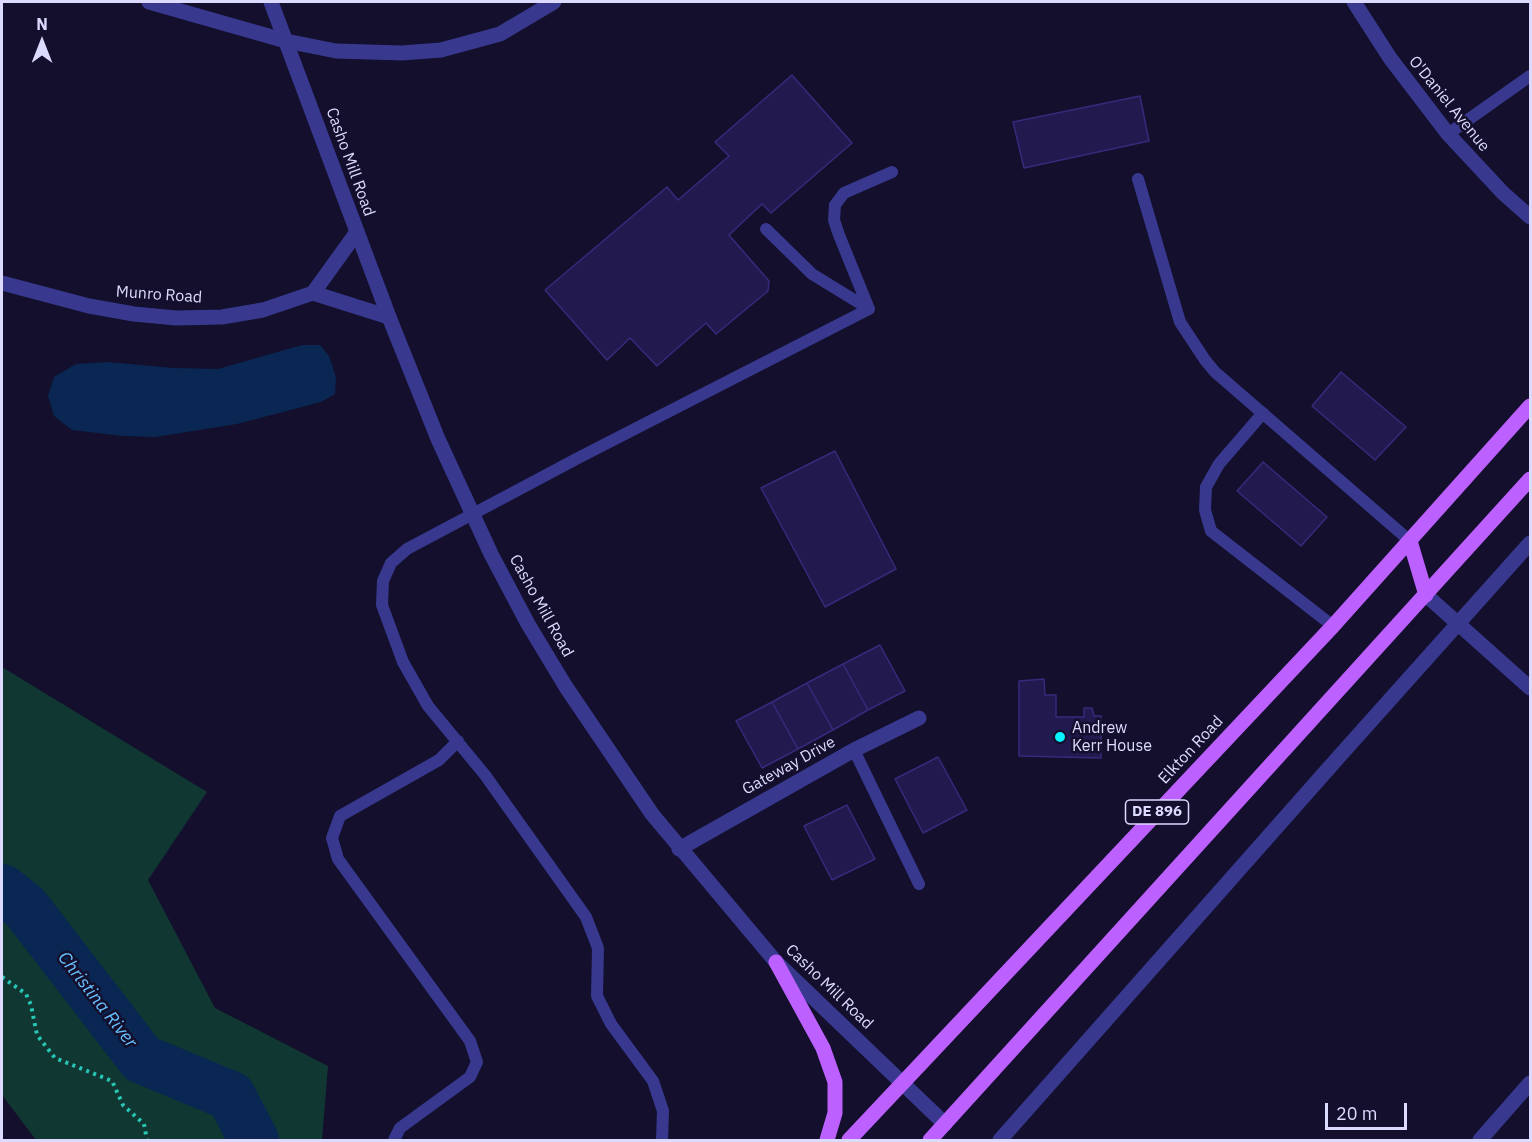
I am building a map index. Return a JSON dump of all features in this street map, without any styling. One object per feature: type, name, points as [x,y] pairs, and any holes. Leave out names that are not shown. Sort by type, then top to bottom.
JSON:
[{"type":"main road","name":"Elkton Road","points":[[849,1140],[1333,626],[1530,406]]},
{"type":"main road","name":"DE 896","points":[[930,1140],[1530,479]]},
{"type":"main road","points":[[1410,541],[1426,595]]},
{"type":"main road","points":[[776,962],[823,1048],[835,1082],[835,1113],[827,1140]]},
{"type":"street","points":[[149,2],[286,41],[336,51],[402,53],[441,50],[500,34],[554,2]]},
{"type":"street","name":"Casho Mill Road","points":[[271,2],[389,316],[438,439],[472,514],[528,624],[625,777],[679,849],[776,962],[945,1124]]},
{"type":"street","name":"O'Daniel Avenue","points":[[1354,2],[1390,58],[1448,134],[1503,193],[1530,217]]},
{"type":"street","points":[[357,232],[313,293],[389,316]]},
{"type":"street","name":"Munro Road","points":[[2,283],[89,306],[176,318],[222,316],[263,310],[313,293]]},
{"type":"street","points":[[1000,1140],[1530,543]]},
{"type":"street","points":[[1426,595],[1530,688]]},
{"type":"street","name":"Gateway Drive","points":[[679,849],[854,750],[919,718]]},
{"type":"street","points":[[1479,1140],[1530,1083]]},
{"type":"lane","points":[[1448,134],[1530,76]]},
{"type":"lane","points":[[869,309],[834,220],[835,205],[844,193],[892,172]]},
{"type":"lane","points":[[1138,179],[1180,322],[1215,372],[1410,541]]},
{"type":"lane","points":[[766,229],[812,274],[869,309]]},
{"type":"lane","points":[[662,1140],[663,1111],[653,1081],[610,1024],[597,996],[598,948],[586,917],[485,775],[428,706],[403,663],[382,605],[382,581],[391,563],[407,549],[869,309]]},
{"type":"lane","points":[[1263,413],[1219,464],[1206,487],[1205,510],[1211,531],[1333,626]]},
{"type":"lane","points":[[394,1140],[400,1128],[470,1077],[477,1062],[470,1041],[338,859],[332,838],[340,816],[439,760],[458,741]]},
{"type":"lane","points":[[854,750],[919,884]]},
{"type":"path","points":[[2,976],[26,994],[31,1005],[37,1035],[55,1058],[112,1081],[123,1105],[144,1124],[147,1140]]},
{"type":"green space","points":[[2,667],[207,792],[148,880],[215,1008],[328,1066],[322,1140],[36,1140],[2,1095]]},
{"type":"water","points":[[302,345],[320,345],[329,356],[336,377],[335,394],[321,402],[237,424],[155,437],[72,430],[54,416],[48,396],[54,377],[76,364],[107,362],[218,369]]},
{"type":"building","points":[[792,75],[852,143],[771,213],[762,204],[729,235],[769,281],[768,291],[716,334],[706,323],[657,366],[630,338],[607,360],[545,290],[667,187],[678,200],[729,156],[715,142]]},
{"type":"building","points":[[1140,96],[1149,141],[1024,168],[1013,122]]},
{"type":"building","points":[[1341,372],[1406,427],[1375,460],[1312,406]]},
{"type":"building","points":[[835,451],[896,569],[825,607],[761,488]]},
{"type":"building","points":[[1263,462],[1327,517],[1301,546],[1237,491]]},
{"type":"building","points":[[880,645],[905,691],[868,710],[843,664]]},
{"type":"building","points":[[843,664],[868,710],[833,730],[807,683]]},
{"type":"building","name":"Andrew Kerr House","points":[[1044,679],[1045,695],[1056,695],[1056,717],[1084,717],[1084,708],[1092,708],[1094,716],[1101,716],[1101,758],[1019,756],[1019,681]]},
{"type":"building","points":[[807,683],[833,730],[798,749],[772,702]]},
{"type":"building","points":[[772,702],[798,749],[762,768],[736,721]]},
{"type":"building","points":[[938,757],[967,810],[923,833],[895,779]]},
{"type":"building","points":[[847,805],[875,859],[832,880],[804,826]]},
{"type":"waterway","name":"Christina River","points":[[2,889],[25,907],[142,1059],[231,1096],[254,1140]]},
{"type":"place","name":"Andrew Kerr House","points":[[1060,737]]}]
